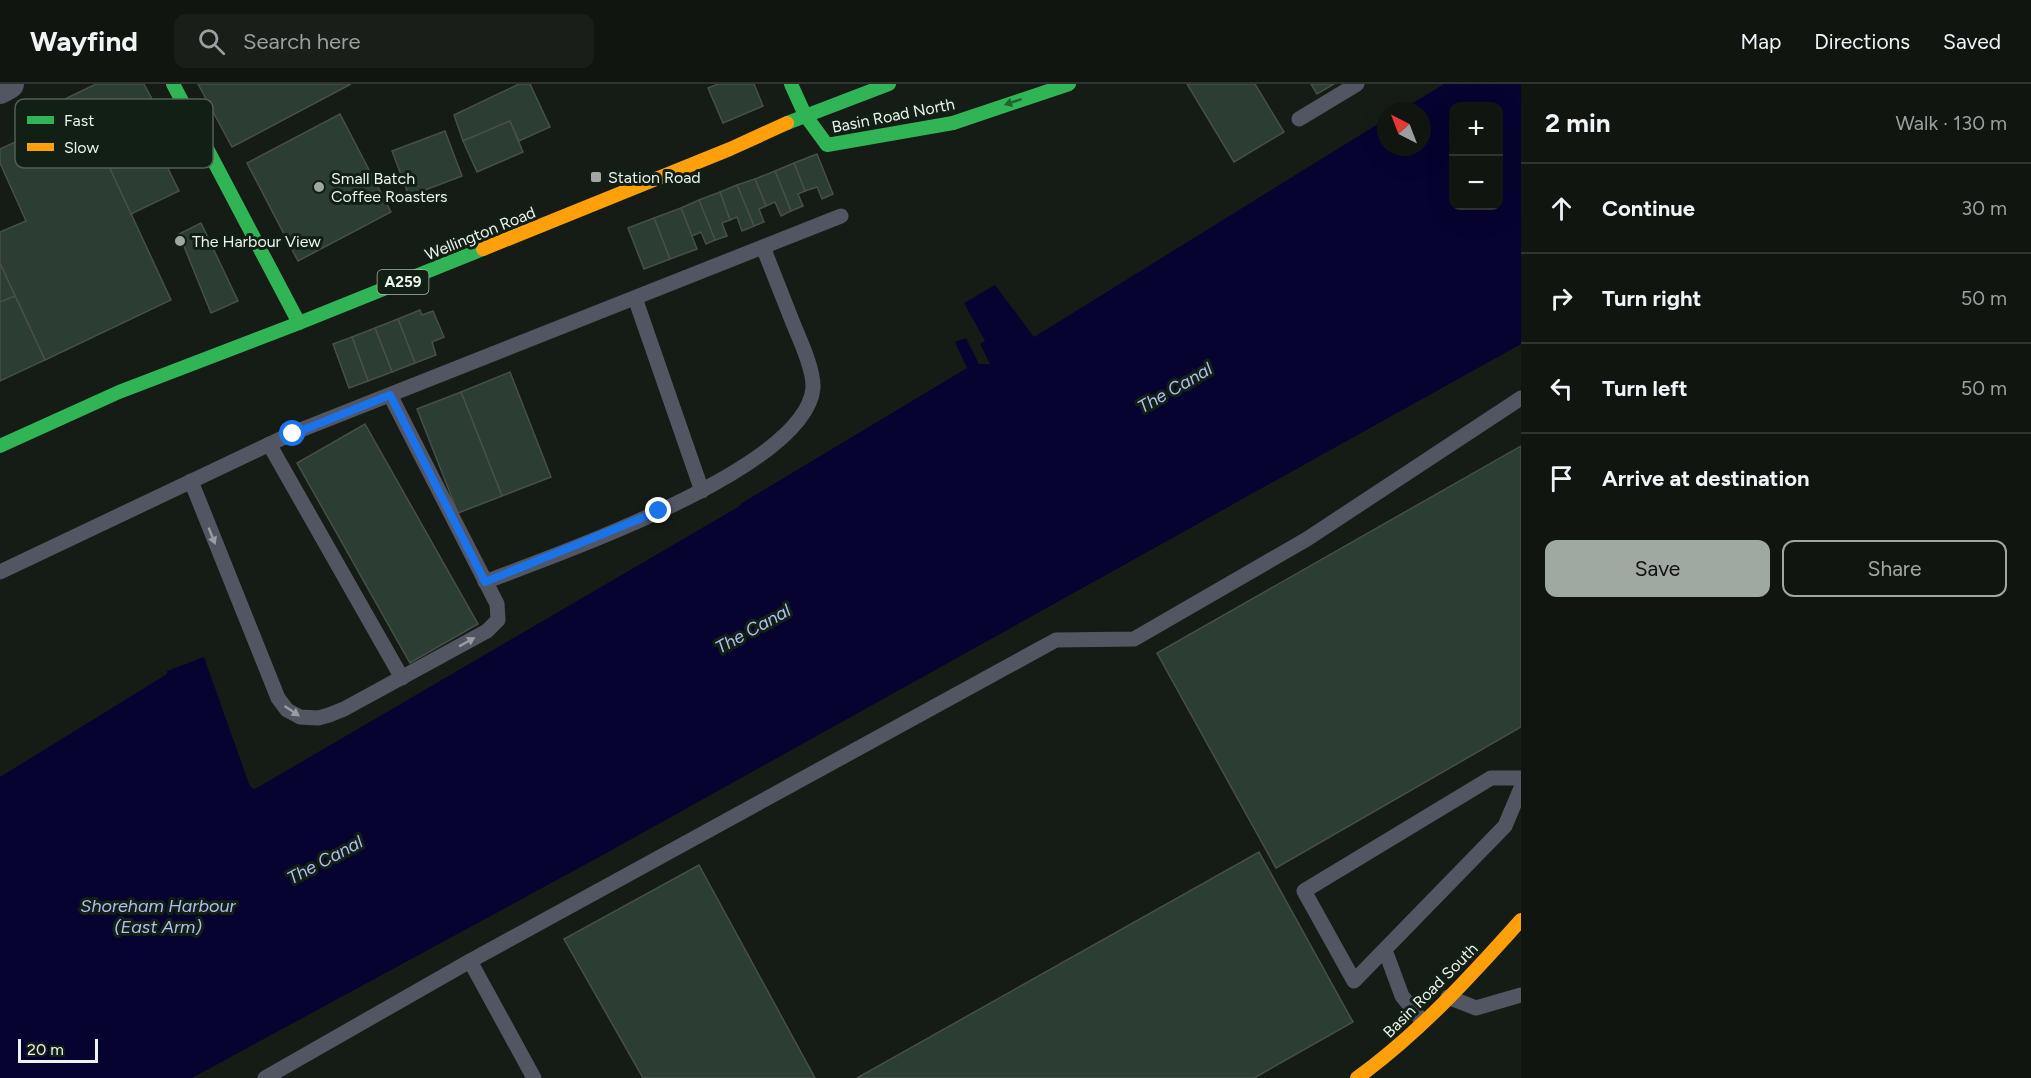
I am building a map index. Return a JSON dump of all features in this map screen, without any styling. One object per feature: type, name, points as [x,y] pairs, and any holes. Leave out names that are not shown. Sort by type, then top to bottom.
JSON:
[{"type":"main road","points":[[173,84],[181,99]]},
{"type":"main road","points":[[791,84],[805,115]]},
{"type":"main road","name":"A259","points":[[805,115],[889,84]]},
{"type":"main road","name":"Basin Road North","points":[[805,115],[827,145],[952,123],[1069,84]]},
{"type":"main road","name":"Wellington Road","points":[[0,446],[119,392],[299,323],[730,149],[805,115]]},
{"type":"main road","points":[[213,160],[299,323]]},
{"type":"main road","name":"Basin Road South","points":[[1357,1078],[1374,1066],[1423,1022],[1521,920]]},
{"type":"street","points":[[0,89],[9,84]]},
{"type":"lane","points":[[1299,119],[1357,84]]},
{"type":"lane","points":[[0,572],[269,444],[841,216]]},
{"type":"lane","points":[[485,582],[588,542],[702,491],[759,455],[788,433],[806,411],[813,388],[807,356],[763,247]]},
{"type":"lane","points":[[635,298],[702,491]]},
{"type":"lane","points":[[191,481],[274,690],[287,710],[300,717],[318,718],[344,709],[487,631],[498,620],[499,612],[485,582],[390,395]]},
{"type":"lane","points":[[265,1078],[470,961],[1056,640],[1134,639],[1306,539],[1521,398]]},
{"type":"lane","points":[[269,444],[402,678]]},
{"type":"lane","points":[[1521,778],[1491,778],[1304,891],[1354,981],[1505,826],[1521,788]]},
{"type":"lane","points":[[1385,950],[1402,996],[1423,1022]]},
{"type":"lane","points":[[470,961],[534,1078]]},
{"type":"lane","points":[[1448,997],[1476,1008],[1521,995]]},
{"type":"water","name":"Shoreham Harbour (East Arm)","points":[[1444,84],[1521,84],[1521,344],[601,856],[192,1078],[0,1078],[0,777],[167,674],[167,671],[204,657],[249,784],[255,789],[738,507],[967,368],[955,342],[966,338],[979,364],[990,364],[980,344],[985,341],[964,303],[995,285],[1034,337],[1377,125],[1377,156],[1431,156],[1431,102],[1415,102]]},
{"type":"building","points":[[96,84],[144,84],[152,99],[65,99]]},
{"type":"building","points":[[198,84],[351,84],[232,147],[213,112],[213,99],[206,99]]},
{"type":"building","points":[[519,84],[530,84],[550,127],[519,141],[510,121],[463,141],[454,115]]},
{"type":"building","points":[[718,84],[754,84],[763,106],[723,123],[708,88]]},
{"type":"building","points":[[1187,84],[1255,84],[1284,132],[1234,162]]},
{"type":"building","points":[[1311,84],[1334,84],[1317,94]]},
{"type":"building","name":"Small Batch Coffee Roasters","points":[[340,114],[391,212],[298,261],[247,163]]},
{"type":"building","points":[[510,121],[523,152],[477,172],[463,141]]},
{"type":"building","points":[[445,131],[462,176],[409,196],[392,151]]},
{"type":"building","points":[[15,142],[15,168],[110,168],[171,300],[45,360],[0,263],[0,232],[26,221],[0,163],[0,149]]},
{"type":"building","points":[[817,154],[833,194],[822,199],[817,187],[805,191],[794,163]]},
{"type":"building","points":[[794,163],[805,191],[798,194],[803,206],[791,211],[775,171]]},
{"type":"building","points":[[110,168],[168,168],[179,191],[131,214]]},
{"type":"building","points":[[775,171],[791,211],[781,216],[775,202],[766,206],[755,179]]},
{"type":"building","points":[[755,179],[766,206],[759,209],[764,222],[754,226],[737,185]]},
{"type":"building","points":[[737,185],[754,226],[742,231],[737,217],[730,220],[720,192]]},
{"type":"building","points":[[720,192],[730,220],[722,223],[727,236],[715,240],[699,200]]},
{"type":"building","points":[[699,200],[715,240],[706,244],[701,232],[692,236],[681,208]]},
{"type":"building","points":[[681,208],[697,249],[670,259],[654,218]]},
{"type":"building","points":[[654,218],[670,259],[644,269],[628,228]]},
{"type":"building","points":[[201,223],[238,301],[211,313],[179,234]]},
{"type":"building","points":[[0,263],[15,296],[0,302]]},
{"type":"building","points":[[15,296],[45,360],[0,381],[0,302]]},
{"type":"building","points":[[420,310],[422,315],[433,311],[444,337],[432,342],[436,355],[415,363],[398,319]]},
{"type":"building","points":[[398,319],[415,363],[392,372],[375,328]]},
{"type":"building","points":[[375,328],[392,372],[368,381],[352,337]]},
{"type":"building","points":[[352,337],[368,381],[349,388],[333,344]]},
{"type":"building","points":[[510,372],[551,477],[502,496],[461,392]]},
{"type":"building","points":[[461,392],[502,496],[458,513],[417,409]]},
{"type":"building","points":[[365,424],[478,624],[410,663],[297,463]]},
{"type":"building","points":[[1521,446],[1521,727],[1276,868],[1157,653]]},
{"type":"building","points":[[1259,852],[1353,1022],[1254,1078],[857,1078]]},
{"type":"building","points":[[699,865],[815,1078],[643,1078],[564,939]]},
{"type":"traffic: fast","points":[[173,84],[181,99]]},
{"type":"traffic: fast","points":[[791,84],[805,115],[827,145],[953,123],[1069,84]]},
{"type":"traffic: fast","points":[[787,123],[889,84]]},
{"type":"traffic: fast","points":[[213,160],[299,323]]},
{"type":"traffic: fast","points":[[0,446],[119,392],[483,249]]},
{"type":"traffic: slow","points":[[483,249],[730,149],[787,123]]},
{"type":"traffic: slow","points":[[1357,1078],[1423,1023],[1521,920]]},
{"type":"place","name":"Station Road","points":[[596,177]]},
{"type":"place","name":"Small Batch Coffee Roasters","points":[[319,187]]},
{"type":"place","name":"The Harbour View","points":[[180,241]]},
{"type":"route","points":[[293,434],[390,395],[485,582],[588,542],[659,511]]},
{"type":"water label","name":"The Canal","points":[[1175,388]]},
{"type":"water label","name":"The Canal","points":[[753,629]]},
{"type":"water label","name":"The Canal","points":[[325,860]]}]
